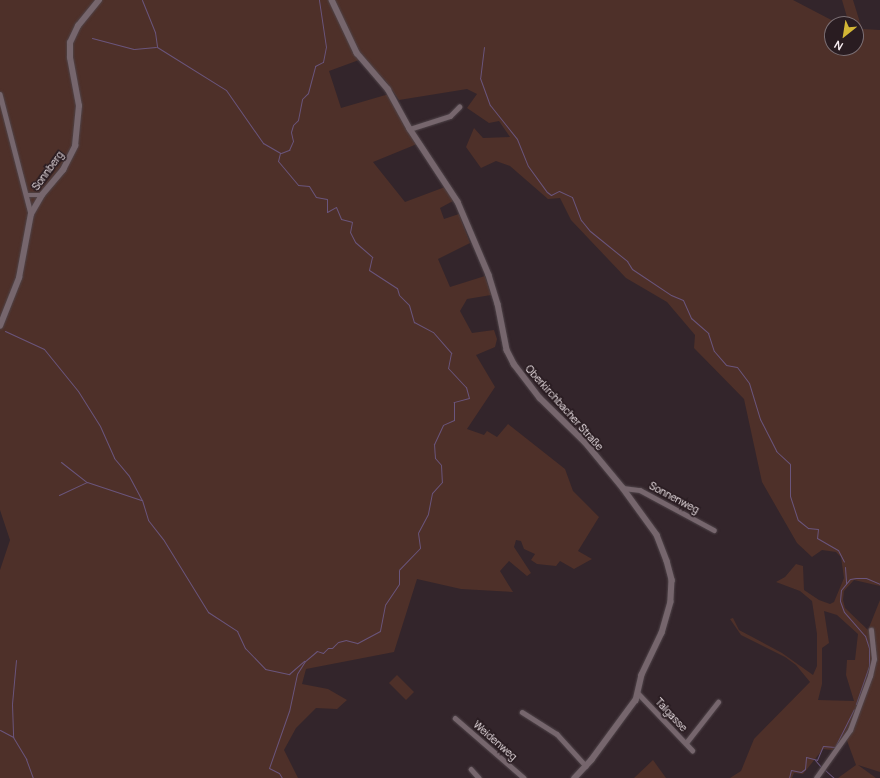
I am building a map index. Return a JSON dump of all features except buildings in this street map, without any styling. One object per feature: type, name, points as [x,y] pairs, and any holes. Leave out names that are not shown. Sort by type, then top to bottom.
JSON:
[{"type":"street","name":"Sonnberg","points":[[31,214],[42,195],[63,170],[75,146],[79,106],[70,58],[70,43],[78,26],[99,0]]},
{"type":"street","name":"Oberkirchbacher Straße","points":[[332,0],[357,53],[388,89],[410,129],[458,202],[489,275],[498,304],[506,345],[514,364],[544,402],[585,442],[623,488],[657,535],[669,566],[672,587],[662,633],[642,675],[638,693],[624,717],[586,766],[574,778]]},
{"type":"street","name":"Sonnberg","points":[[0,94],[31,214]]},
{"type":"street","points":[[410,129],[450,116],[459,107]]},
{"type":"street","points":[[26,195],[42,195]]},
{"type":"street","points":[[0,326],[19,278],[31,214]]},
{"type":"street","name":"Sonnenweg","points":[[623,488],[640,490],[714,530]]},
{"type":"street","points":[[816,778],[850,730],[870,676],[874,659],[871,630]]},
{"type":"street","name":"Talgasse","points":[[638,693],[692,750]]},
{"type":"street","points":[[686,743],[718,702]]},
{"type":"street","points":[[522,712],[557,734],[586,766]]},
{"type":"street","name":"Weidenweg","points":[[455,718],[524,778]]},
{"type":"street","points":[[471,769],[479,778]]},
{"type":"shaded area","points":[[0,0],[793,0],[824,16],[824,56],[864,56],[864,29],[880,30],[880,586],[854,580],[844,591],[843,600],[845,608],[868,630],[880,600],[880,772],[858,765],[876,778],[838,778],[856,765],[846,738],[832,750],[823,749],[803,774],[794,773],[792,778],[730,778],[741,771],[754,739],[810,682],[796,665],[785,657],[741,635],[730,619],[733,618],[739,630],[782,653],[813,675],[817,666],[817,634],[812,601],[800,591],[776,582],[785,577],[796,564],[803,566],[804,590],[819,600],[830,604],[834,602],[844,578],[841,557],[836,552],[822,550],[812,557],[797,543],[762,482],[744,399],[694,348],[695,335],[667,302],[626,278],[571,220],[560,198],[548,199],[510,166],[496,161],[481,168],[466,147],[474,128],[483,138],[510,137],[499,121],[489,123],[467,108],[477,94],[467,89],[399,100],[384,79],[359,60],[329,71],[341,108],[389,94],[417,144],[373,162],[405,202],[445,187],[453,201],[440,208],[444,219],[459,214],[470,243],[438,259],[450,287],[485,276],[491,295],[467,299],[460,311],[472,333],[494,330],[497,339],[495,347],[476,355],[495,387],[467,429],[484,435],[487,431],[497,437],[508,424],[565,469],[573,491],[599,517],[578,551],[592,559],[574,569],[560,561],[556,566],[537,564],[531,560],[535,554],[524,549],[521,541],[516,540],[514,547],[531,573],[527,576],[509,561],[500,571],[513,592],[461,589],[417,579],[394,652],[306,669],[302,684],[328,689],[347,700],[337,709],[316,708],[296,728],[284,750],[298,778],[0,778],[0,570],[10,540],[0,510]],"holes":[[[824,611],[837,615],[858,634],[855,660],[847,660],[846,675],[854,701],[818,700],[822,684],[822,648],[829,643]]]},
{"type":"shaded area","points":[[842,0],[853,0],[858,16],[847,16]]},
{"type":"shaded area","points":[[397,675],[414,692],[406,700],[389,683]]},
{"type":"shaded area","points":[[653,760],[666,778],[634,778]]},
{"type":"waterway","points":[[142,0],[155,32],[157,47],[226,90],[263,143],[280,153],[278,161],[298,185],[309,186],[316,197],[327,199],[327,212],[336,207],[341,219],[352,222],[350,232],[355,242],[372,257],[369,270],[397,288],[399,295],[409,305],[414,322],[433,332],[451,353],[448,368],[466,387],[469,398],[454,402],[454,420],[443,425],[434,444],[435,458],[441,465],[442,482],[432,493],[428,514],[418,533],[420,548],[399,570],[399,584],[385,605],[380,631],[357,643],[346,640],[338,642],[332,648],[328,648],[323,653],[317,651],[305,661],[297,674],[289,711],[269,768],[279,773],[282,778]]},
{"type":"waterway","points":[[281,153],[289,150],[293,141],[291,132],[293,125],[298,120],[302,99],[308,93],[315,66],[323,62],[326,47],[319,0]]},
{"type":"waterway","points":[[92,38],[134,49],[156,47]]},
{"type":"waterway","points":[[484,47],[480,78],[490,105],[517,139],[528,166],[547,192],[551,195],[559,191],[572,197],[581,220],[590,231],[627,261],[632,269],[671,295],[683,300],[691,318],[708,333],[714,351],[726,365],[737,367],[749,383],[760,419],[776,451],[790,464],[790,496],[798,520],[808,528],[818,529],[817,538],[838,550],[844,562]]},
{"type":"waterway","points":[[5,331],[44,349],[78,391],[100,426],[114,458],[129,476],[142,500],[148,520],[163,539],[208,612],[237,631],[245,648],[265,669],[289,674],[304,661]]},
{"type":"waterway","points":[[61,462],[87,482]]},
{"type":"waterway","points":[[59,495],[87,482],[141,500]]},
{"type":"waterway","points":[[845,567],[846,583]]},
{"type":"waterway","points":[[856,704],[869,666],[869,648],[865,636],[844,612],[840,601],[841,590],[850,579],[856,578],[866,578],[880,584]]},
{"type":"waterway","points":[[16,660],[12,704],[13,737],[26,759],[33,778]]},
{"type":"waterway","points":[[789,778],[791,770],[801,772],[805,769],[806,757],[817,760],[823,746],[835,747],[854,709]]},
{"type":"waterway","points":[[0,730],[13,737]]},
{"type":"waterway","points":[[815,760],[822,768]]},
{"type":"waterway","points":[[825,770],[834,778]]}]
